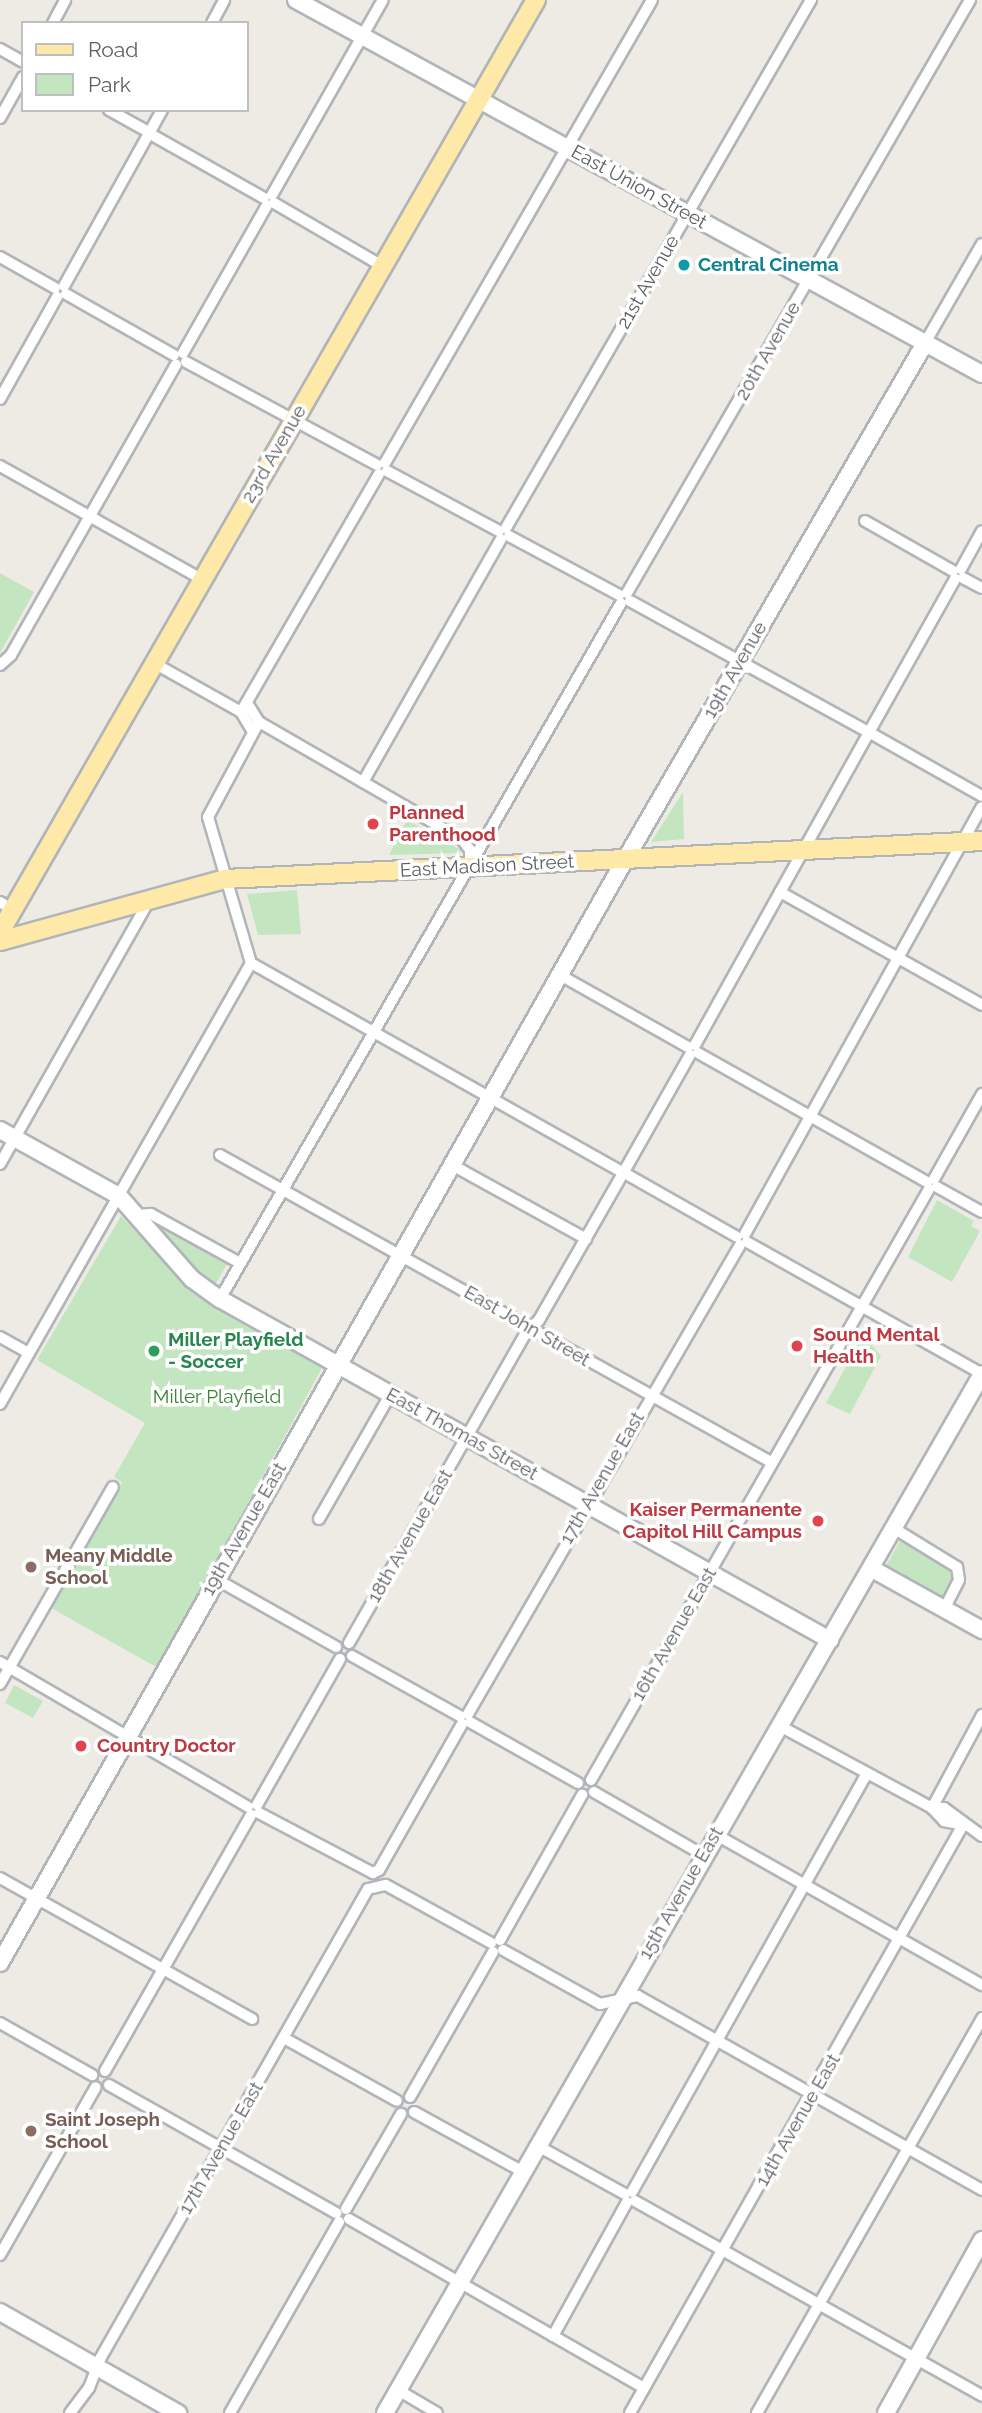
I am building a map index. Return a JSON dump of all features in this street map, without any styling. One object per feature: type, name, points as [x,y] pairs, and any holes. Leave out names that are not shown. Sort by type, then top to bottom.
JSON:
[{"type":"main road","name":"23rd Avenue","points":[[0,932],[11,903],[384,267],[536,0]]},
{"type":"main road","name":"East Madison Street","points":[[0,941],[225,879],[474,858],[626,859],[982,841]]},
{"type":"main road","points":[[11,903],[30,920],[46,927]]},
{"type":"street","points":[[54,21],[65,0]]},
{"type":"street","points":[[213,21],[225,0]]},
{"type":"street","name":"East Union Street","points":[[296,0],[982,374]]},
{"type":"street","points":[[0,665],[11,655],[91,517],[383,0]]},
{"type":"street","points":[[244,708],[652,0]]},
{"type":"street","name":"21st Avenue","points":[[363,782],[811,0]]},
{"type":"street","name":"20th Avenue","points":[[220,1299],[970,0]]},
{"type":"street","points":[[0,49],[21,61]]},
{"type":"street","points":[[0,118],[21,81]]},
{"type":"street","points":[[112,112],[384,267]]},
{"type":"street","points":[[0,399],[161,112]]},
{"type":"street","name":"19th Avenue","points":[[492,1098],[626,859],[982,244]]},
{"type":"street","points":[[0,257],[179,359],[740,661],[982,796]]},
{"type":"street","points":[[0,466],[201,579]]},
{"type":"street","points":[[865,521],[982,588]]},
{"type":"street","name":"18th Avenue East","points":[[349,1643],[466,1437],[624,1173],[982,531]]},
{"type":"street","points":[[152,662],[244,708],[256,727],[450,830],[471,838],[491,828]]},
{"type":"street","points":[[256,727],[208,817],[251,963],[982,1374]]},
{"type":"street","name":"17th Avenue East","points":[[70,2413],[89,2388],[96,2367],[587,1505],[651,1396],[660,1387],[982,807]]},
{"type":"street","points":[[450,830],[468,844],[474,858]]},
{"type":"street","points":[[471,838],[474,858]]},
{"type":"street","points":[[779,892],[982,1005]]},
{"type":"street","points":[[0,1164],[7,1134],[150,898]]},
{"type":"street","points":[[0,1404],[251,963]]},
{"type":"street","points":[[560,975],[982,1212]]},
{"type":"street","name":"16th Avenue East","points":[[591,1780],[982,1094]]},
{"type":"street","name":"19th Avenue East","points":[[0,1963],[492,1098]]},
{"type":"street","points":[[7,1134],[120,1196]]},
{"type":"street","name":"East John Street","points":[[220,1155],[771,1462]]},
{"type":"street","points":[[454,1166],[586,1239]]},
{"type":"street","name":"East Thomas Street","points":[[120,1196],[192,1279],[220,1299],[830,1640]]},
{"type":"street","points":[[136,1215],[151,1214],[240,1263]]},
{"type":"street","points":[[0,1338],[29,1353]]},
{"type":"street","name":"15th Avenue East","points":[[385,2413],[715,1834],[872,1569],[982,1374]]},
{"type":"street","points":[[319,1519],[390,1395]]},
{"type":"street","points":[[0,1684],[5,1665],[113,1487]]},
{"type":"street","points":[[895,1529],[957,1567],[959,1580],[944,1609]]},
{"type":"street","points":[[872,1569],[982,1630]]},
{"type":"street","points":[[216,1579],[336,1647],[340,1659]]},
{"type":"street","points":[[336,1647],[349,1643],[352,1656]]},
{"type":"street","points":[[108,2085],[105,2071],[340,1659],[352,1656],[465,1719],[578,1783],[582,1795]]},
{"type":"street","points":[[5,1665],[374,1879],[600,2004],[638,1996],[982,2190]]},
{"type":"street","points":[[932,1808],[982,1715]]},
{"type":"street","points":[[779,1726],[932,1808],[944,1808],[963,1825],[982,1836]]},
{"type":"street","points":[[553,2336],[867,1774]]},
{"type":"street","points":[[578,1783],[591,1780],[594,1792]]},
{"type":"street","points":[[397,2101],[410,2097],[582,1795],[594,1792],[703,1855]]},
{"type":"street","name":"14th Avenue East","points":[[630,2413],[901,1940],[963,1825]]},
{"type":"street","points":[[715,1834],[982,1985]]},
{"type":"street","points":[[0,1878],[252,2018]]},
{"type":"street","points":[[757,2413],[982,2018]]},
{"type":"street","points":[[0,2023],[92,2075],[96,2087],[0,2255]]},
{"type":"street","points":[[230,2413],[401,2114],[397,2101],[284,2038]]},
{"type":"street","points":[[92,2075],[105,2071]]},
{"type":"street","points":[[96,2087],[108,2085],[644,2388]]},
{"type":"street","points":[[410,2097],[414,2112]]},
{"type":"street","points":[[401,2114],[414,2112],[523,2172]]},
{"type":"street","points":[[538,2146],[982,2396]]},
{"type":"street","points":[[886,2413],[982,2240]]},
{"type":"street","points":[[0,2312],[178,2413]]},
{"type":"street","points":[[398,2390],[437,2413]]},
{"type":"green space","points":[[0,573],[34,592],[0,653]]},
{"type":"green space","points":[[683,792],[684,839],[651,842]]},
{"type":"green space","points":[[407,820],[461,850],[460,853],[389,855]]},
{"type":"green space","points":[[297,890],[301,934],[258,935],[247,894]]},
{"type":"green space","points":[[937,1200],[974,1221],[971,1226],[980,1231],[952,1282],[908,1257]]},
{"type":"green space","name":"Miller Playfield","points":[[121,1216],[187,1287],[213,1307],[322,1368],[158,1668],[51,1608],[122,1482],[114,1477],[145,1423],[37,1360]]},
{"type":"green space","points":[[154,1224],[227,1264],[214,1287]]},
{"type":"green space","points":[[868,1327],[876,1332],[870,1343],[881,1356],[850,1414],[826,1403]]},
{"type":"green space","points":[[900,1541],[950,1570],[952,1579],[942,1597],[886,1566]]},
{"type":"green space","points":[[14,1685],[43,1701],[33,1718],[5,1703]]},
{"type":"place","name":"Central Cinema","points":[[684,265]]},
{"type":"place","name":"Planned Parenthood","points":[[373,824]]},
{"type":"place","name":"Sound Mental Health","points":[[797,1346]]},
{"type":"place","name":"Miller Playfield - Soccer","points":[[154,1351]]},
{"type":"place","name":"Kaiser Permanente Capitol Hill Campus","points":[[818,1521]]},
{"type":"place","name":"Meany Middle School","points":[[31,1567]]},
{"type":"place","name":"Country Doctor","points":[[81,1746]]},
{"type":"place","name":"Saint Joseph School","points":[[31,2131]]}]
